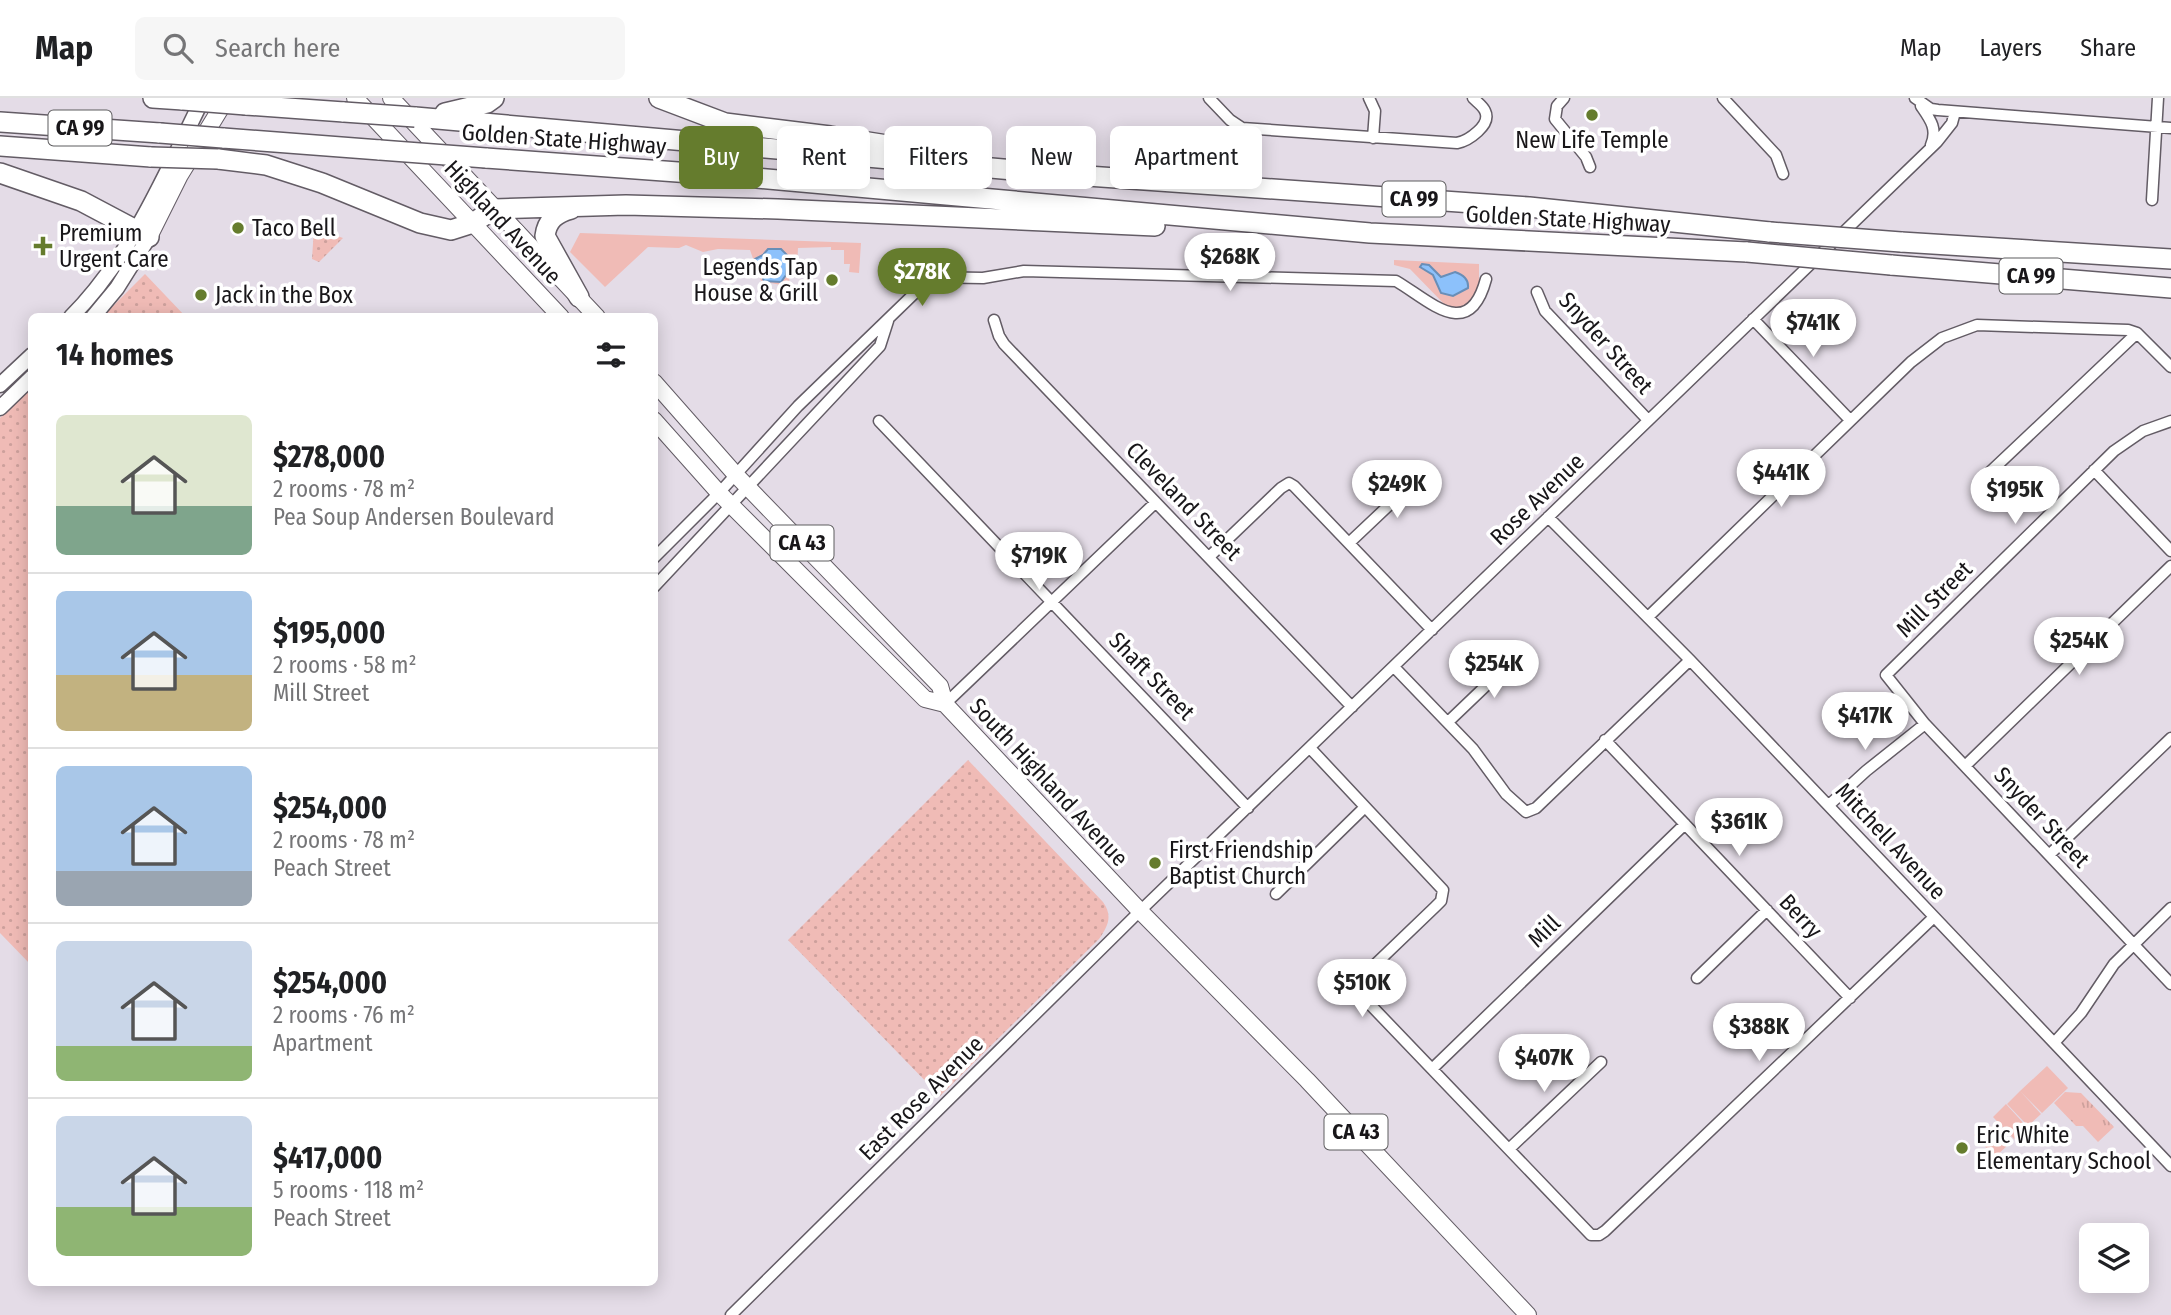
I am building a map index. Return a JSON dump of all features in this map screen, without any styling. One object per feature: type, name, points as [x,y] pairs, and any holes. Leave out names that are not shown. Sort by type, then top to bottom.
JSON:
[{"type":"highway","points":[[153,98],[246,105],[349,105],[415,117],[452,117],[494,98]]},
{"type":"highway","points":[[659,98],[725,123],[830,136],[1006,165]]},
{"type":"highway","name":"Golden State Highway","points":[[452,117],[1006,169]]},
{"type":"highway","name":"Golden State Highway","points":[[0,122],[746,177],[1370,233],[1747,252],[2171,288]]},
{"type":"highway","points":[[0,146],[218,159],[266,165],[322,183],[420,223],[451,230],[473,223],[494,209],[685,205],[1370,233]]},
{"type":"highway","points":[[0,173],[81,201],[142,233]]},
{"type":"highway","name":"Golden State Highway","points":[[1096,177],[1529,207],[1770,232],[2171,260]]},
{"type":"highway","points":[[577,207],[555,215],[547,226],[545,236],[579,297]]},
{"type":"main road","points":[[142,233],[227,98]]},
{"type":"main road","name":"Highland Avenue","points":[[391,98],[579,297]]},
{"type":"main road","name":"Highland Avenue","points":[[349,105],[473,223],[557,313]]},
{"type":"main road","points":[[579,297],[593,313]]},
{"type":"main road","name":"South Highland Avenue","points":[[658,387],[748,488],[940,686],[945,705],[1140,911],[1307,1080],[1528,1315]]},
{"type":"main road","name":"South Highland Avenue","points":[[658,424],[719,493],[925,699],[945,705]]},
{"type":"street","points":[[96,313],[117,288],[203,98]]},
{"type":"street","points":[[1209,98],[1230,120],[1242,128],[1463,142],[1481,127],[1486,119],[1485,112],[1473,98]]},
{"type":"street","points":[[1369,98],[1375,111],[1373,138]]},
{"type":"street","points":[[1723,98],[1776,155],[1783,174]]},
{"type":"street","points":[[1915,98],[1931,109],[1955,112],[2171,128]]},
{"type":"street","points":[[1915,98],[1935,131],[1935,137],[1924,154]]},
{"type":"street","points":[[2152,200],[2158,98]]},
{"type":"street","points":[[1562,100],[1555,114],[1557,123],[1582,151],[1590,167]]},
{"type":"street","name":"Rose Avenue","points":[[1140,911],[1924,154],[1947,130],[1955,112]]},
{"type":"street","points":[[74,313],[142,233]]},
{"type":"street","points":[[658,554],[719,493],[798,406],[920,288],[925,277],[983,278],[1024,271],[1396,281],[1439,310],[1452,315],[1461,314],[1471,307],[1481,295],[1486,279]]},
{"type":"street","name":"Snyder Street","points":[[1537,292],[1545,311],[1647,421]]},
{"type":"street","points":[[658,583],[880,346],[889,318]]},
{"type":"street","points":[[1754,319],[1850,420]]},
{"type":"street","name":"Cleveland Street","points":[[994,320],[1004,344],[1352,707]]},
{"type":"street","points":[[1648,617],[1850,420],[1932,345],[1966,328],[1990,324],[2128,330],[2137,333],[2171,367]]},
{"type":"street","points":[[1989,473],[2137,333]]},
{"type":"street","points":[[0,385],[28,359]]},
{"type":"street","points":[[0,408],[28,381]]},
{"type":"street","name":"Shaft Street","points":[[879,421],[1248,808]]},
{"type":"street","name":"Mill Street","points":[[1886,675],[2094,470],[2129,439],[2171,421]]},
{"type":"street","points":[[2094,470],[2171,551]]},
{"type":"street","points":[[1349,543],[1423,473]]},
{"type":"street","points":[[1209,558],[1289,483],[1432,630]]},
{"type":"street","points":[[945,705],[1155,503]]},
{"type":"street","name":"Mitchell Avenue","points":[[1548,517],[1690,660],[2171,1166]]},
{"type":"street","points":[[1965,766],[2171,566]]},
{"type":"street","points":[[1448,722],[1517,656]]},
{"type":"street","points":[[1394,667],[1472,749],[1506,794],[1526,811],[1536,808],[1690,660]]},
{"type":"street","name":"Snyder Street","points":[[1886,675],[1925,724],[2171,984]]},
{"type":"street","points":[[1829,805],[1866,771],[1925,724]]},
{"type":"street","points":[[2049,855],[2171,738]]},
{"type":"street","name":"Berry","points":[[1605,740],[1850,998]]},
{"type":"street","points":[[1310,748],[1443,890],[1440,901],[1359,982],[1360,994],[1591,1235],[1599,1235],[1934,917]]},
{"type":"street","points":[[1276,894],[1365,807]]},
{"type":"street","name":"Mill","points":[[1432,1069],[1685,824]]},
{"type":"street","points":[[2053,1043],[2081,1013],[2107,972],[2171,908]]},
{"type":"street","points":[[1698,978],[1767,910]]},
{"type":"street","name":"East Rose Avenue","points":[[731,1315],[1140,911]]},
{"type":"street","points":[[1510,1149],[1601,1062]]},
{"type":"green space","points":[[314,228],[343,238],[319,262],[312,259]]},
{"type":"green space","points":[[580,233],[861,243],[859,273],[849,272],[850,264],[844,264],[844,250],[831,250],[831,247],[798,248],[797,268],[790,268],[789,284],[781,285],[761,281],[750,250],[718,249],[703,252],[686,245],[679,248],[648,247],[605,287],[570,252]]},
{"type":"green space","points":[[1394,260],[1479,264],[1479,294],[1463,310],[1447,307],[1410,269],[1394,265]]},
{"type":"green space","points":[[145,274],[182,313],[106,313]]},
{"type":"green space","points":[[28,389],[28,962],[0,933],[0,418]]},
{"type":"green space","points":[[968,760],[1103,902],[1109,916],[1099,939],[940,1096],[788,940]]},
{"type":"green space","points":[[2047,1066],[2068,1088],[2042,1113],[2020,1091]]},
{"type":"green space","points":[[2020,1091],[2041,1114],[2028,1126],[2007,1104]]},
{"type":"green space","points":[[2065,1092],[2081,1093],[2114,1127],[2098,1142],[2083,1126],[2076,1126],[2054,1103]]},
{"type":"green space","points":[[2006,1104],[2027,1127],[2014,1139],[1993,1117]]},
{"type":"green space","points":[[1987,1123],[2008,1145],[1995,1157],[1974,1135]]},
{"type":"water","points":[[768,249],[781,249],[788,256],[786,275],[781,282],[764,281],[755,259]]},
{"type":"water","points":[[1422,264],[1429,265],[1441,277],[1455,272],[1461,274],[1468,288],[1453,296],[1441,293],[1433,275],[1420,267]]},
{"type":"place","name":"New Life Temple","points":[[1592,115]]},
{"type":"place","name":"Taco Bell","points":[[238,228]]},
{"type":"place","name":"Premium Urgent Care","points":[[43,246]]},
{"type":"place","name":"Legends Tap House & Grill","points":[[832,280]]},
{"type":"place","name":"Jack in the Box","points":[[201,295]]},
{"type":"place","name":"First Friendship Baptist Church","points":[[1155,863]]},
{"type":"place","name":"Eric White Elementary School","points":[[1962,1148]]}]
